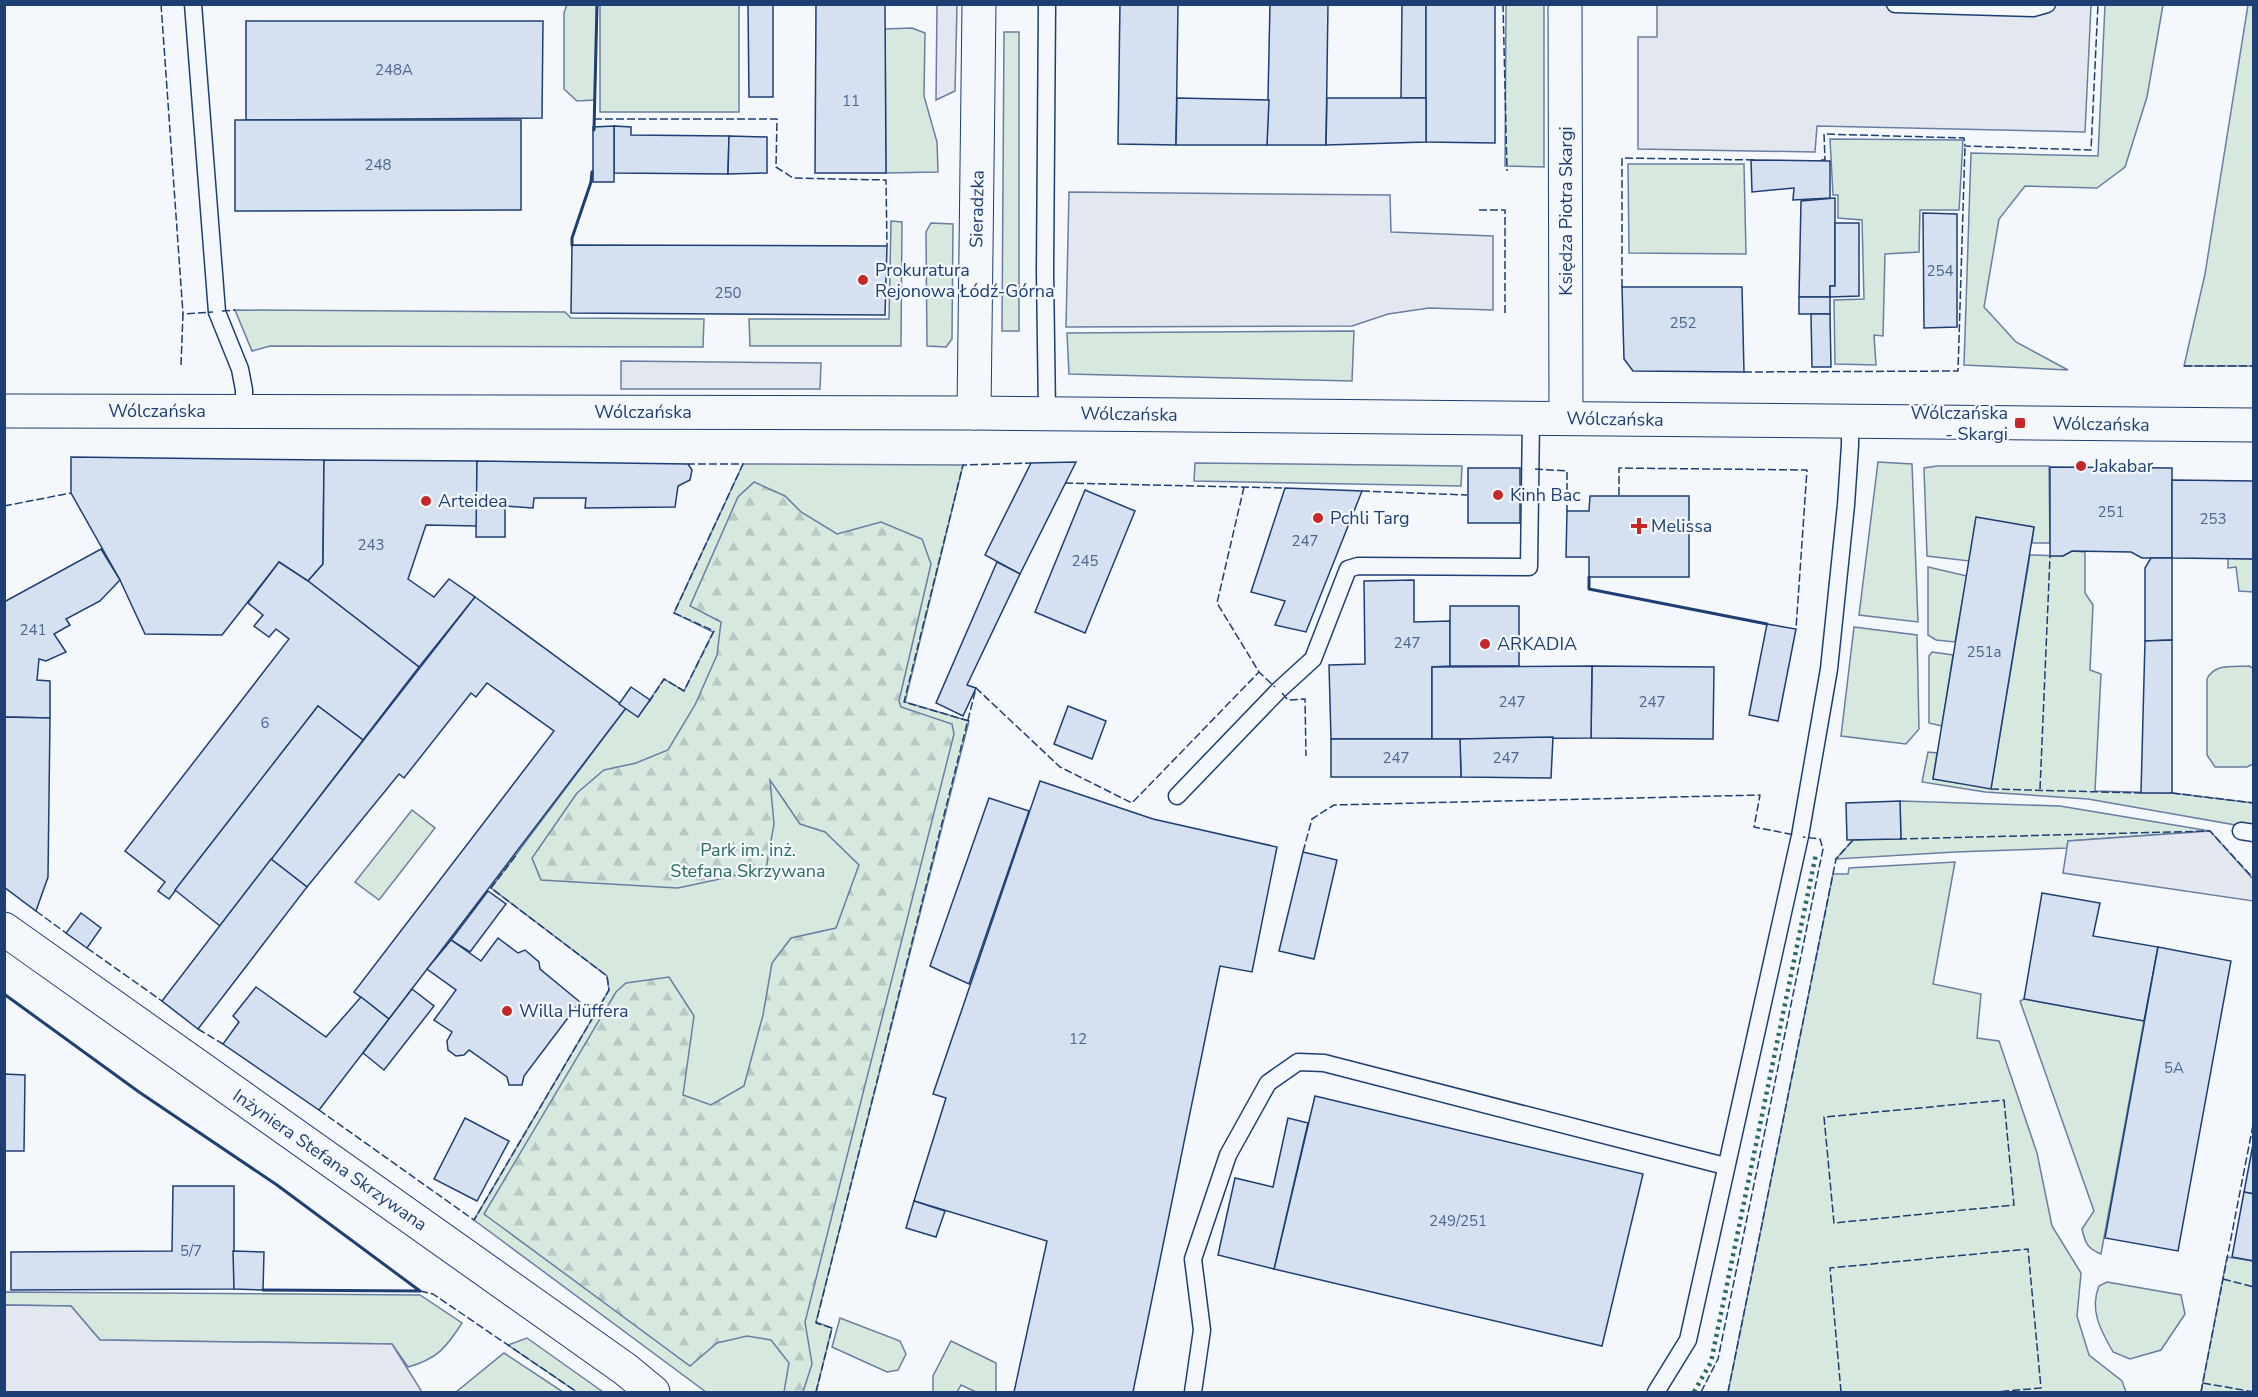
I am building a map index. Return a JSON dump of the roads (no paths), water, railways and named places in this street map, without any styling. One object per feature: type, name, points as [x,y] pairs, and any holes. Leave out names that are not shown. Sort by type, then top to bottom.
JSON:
[{"type":"street","name":"Sieradzka","points":[[974,413],[979,4]]},
{"type":"street","name":"Księdza Piotra Skargi","points":[[1565,4],[1566,418]]},
{"type":"street","name":"Wólczańska","points":[[4,411],[1047,413],[2253,425]]},
{"type":"street","name":"Inżyniera Stefana Skrzywana","points":[[4,929],[625,1369],[653,1392]]},
{"type":"lane","points":[[193,4],[217,312],[240,369],[244,390],[244,411]]},
{"type":"lane","points":[[1047,4],[1045,305],[1047,413]]},
{"type":"lane","points":[[1895,4],[2033,8],[2047,4]]},
{"type":"lane","points":[[1177,796],[1279,690],[1313,659],[1348,569],[1358,566],[1529,567],[1531,418]]},
{"type":"lane","points":[[1656,1392],[1688,1340],[1800,836],[1830,669],[1846,506],[1850,421]]},
{"type":"lane","points":[[1193,1392],[1202,1330],[1193,1259],[1228,1155],[1268,1083],[1298,1062],[1324,1064],[1725,1166]]},
{"type":"place","name":"Prokuratura Rejonowa Łódź-Górna","points":[[863,280]]},
{"type":"place","name":"Wólczańska - Skargi","points":[[2020,423]]},
{"type":"place","name":"Jakabar","points":[[2081,466]]},
{"type":"place","name":"Kinh Bac","points":[[1498,495]]},
{"type":"place","name":"Arteidea","points":[[426,501]]},
{"type":"place","name":"Pchli Targ","points":[[1318,518]]},
{"type":"place","name":"Melissa","points":[[1639,526]]},
{"type":"place","name":"ARKADIA","points":[[1485,644]]},
{"type":"place","name":"Willa Hüffera","points":[[507,1011]]},
{"type":"park label","name":"Park im. inż. Stefana Skrzywana","points":[[748,860]]}]
